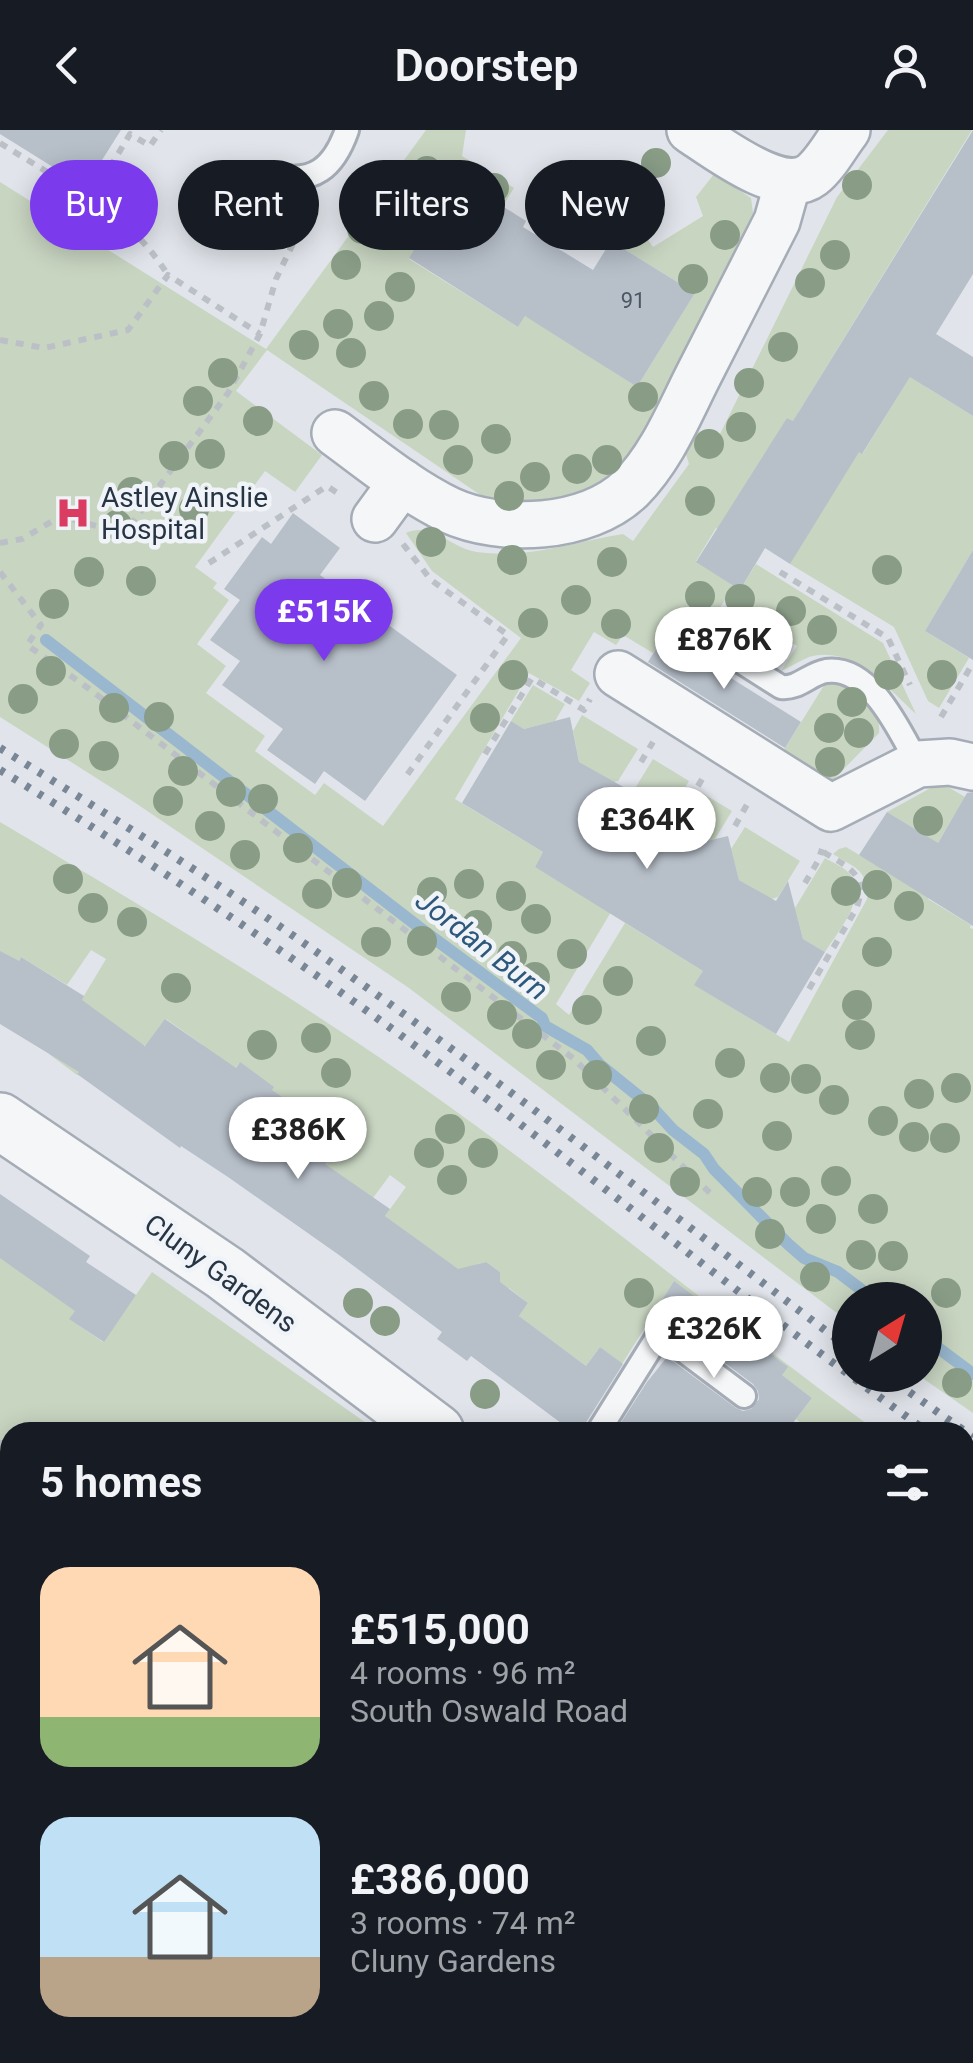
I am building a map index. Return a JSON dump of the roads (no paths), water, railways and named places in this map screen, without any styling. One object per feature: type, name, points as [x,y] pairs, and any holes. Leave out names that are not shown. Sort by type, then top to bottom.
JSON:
[{"type":"street","points":[[690,130],[759,172],[788,182],[812,175],[847,130]]},
{"type":"street","points":[[335,433],[402,482],[450,510],[477,520],[544,525],[604,506],[628,491],[657,456],[777,221],[788,182]]},
{"type":"street","points":[[375,519],[402,482]]},
{"type":"street","points":[[618,674],[831,808],[918,764],[950,762],[965,747]]},
{"type":"street","name":"Cluny Gardens","points":[[0,1121],[225,1273],[423,1422]]},
{"type":"lane","points":[[319,171],[338,152],[348,130]]},
{"type":"lane","points":[[684,626],[781,686],[791,688],[828,671],[864,683],[893,718],[918,764]]},
{"type":"lane","points":[[604,1422],[660,1333],[744,1396]]},
{"type":"waterway","name":"Jordan Burn","points":[[46,640],[542,1018],[545,1026],[587,1050],[704,1154],[788,1244],[804,1258],[851,1282]]},
{"type":"waterway","name":"Jordan Burn","points":[[942,1351],[973,1374]]},
{"type":"railway","points":[[0,748],[282,928],[426,1030],[832,1335]]},
{"type":"railway","points":[[0,770],[204,899],[323,980],[914,1422]]},
{"type":"railway","points":[[909,1392],[952,1422]]},
{"type":"place","name":"Astley Ainslie Hospital","points":[[73,513]]}]
